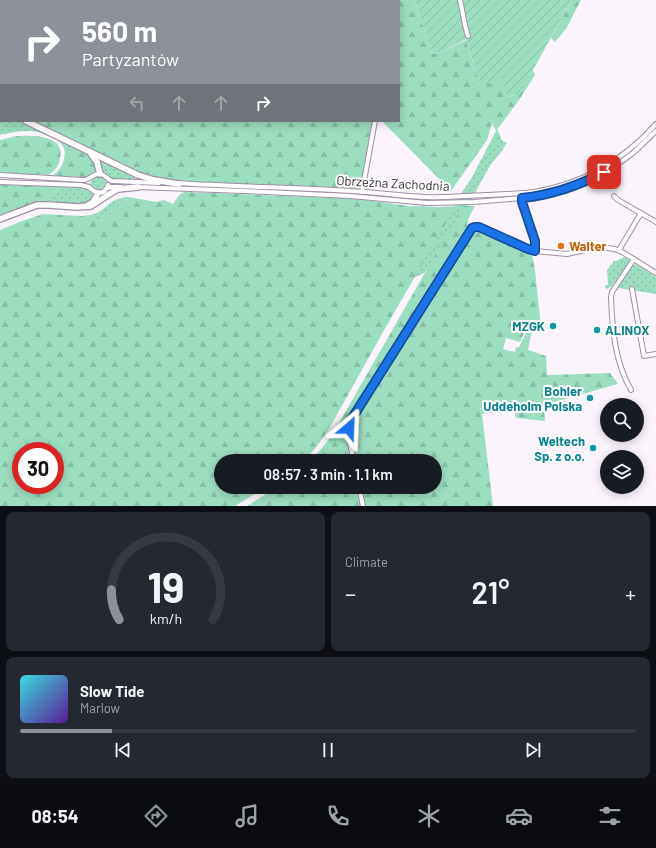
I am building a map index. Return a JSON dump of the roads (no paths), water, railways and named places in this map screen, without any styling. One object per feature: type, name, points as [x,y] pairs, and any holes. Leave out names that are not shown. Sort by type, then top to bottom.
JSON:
[{"type":"highway","points":[[28,122],[138,175],[154,180],[179,184]]},
{"type":"highway","points":[[81,148],[91,154],[94,158],[100,174]]},
{"type":"highway","points":[[0,219],[37,206],[49,205],[77,208],[91,206],[118,189],[138,187]]},
{"type":"highway","points":[[84,207],[93,202],[98,193]]},
{"type":"street","points":[[460,0],[468,36]]},
{"type":"street","points":[[362,192],[375,122]]},
{"type":"street","name":"Obrzeżna Zachodnia","points":[[108,180],[118,182],[362,192],[427,197],[476,196],[533,192],[574,181],[612,162],[639,142],[656,124]]},
{"type":"street","name":"Obrzeżna Zachodnia","points":[[108,188],[114,186],[274,192],[350,196],[427,203],[474,202],[522,198],[561,191],[594,178],[615,166],[633,153],[656,131]]},
{"type":"street","points":[[0,175],[88,180],[96,174],[100,174],[108,180],[108,188],[103,192],[98,193],[89,187],[81,185],[0,182]]},
{"type":"street","points":[[89,187],[90,178]]},
{"type":"street","points":[[614,196],[618,200],[656,222]]},
{"type":"street","points":[[522,198],[535,241],[535,251]]},
{"type":"street","points":[[619,250],[640,213]]},
{"type":"street","points":[[353,454],[349,432],[351,420],[471,230],[475,227],[535,251],[568,254],[600,247],[619,250],[656,273]]},
{"type":"street","points":[[631,390],[622,372],[616,352],[611,297],[612,292],[634,259]]},
{"type":"street","points":[[632,289],[644,356],[656,354]]},
{"type":"street","points":[[360,494],[363,506]]},
{"type":"place","name":"Walter","points":[[561,246]]},
{"type":"place","name":"MZGK","points":[[553,326]]},
{"type":"place","name":"ALINOX","points":[[597,330]]},
{"type":"place","name":"Bohler Uddeholm Polska","points":[[590,398]]},
{"type":"place","name":"Weltech Sp. z o.o.","points":[[593,448]]}]
